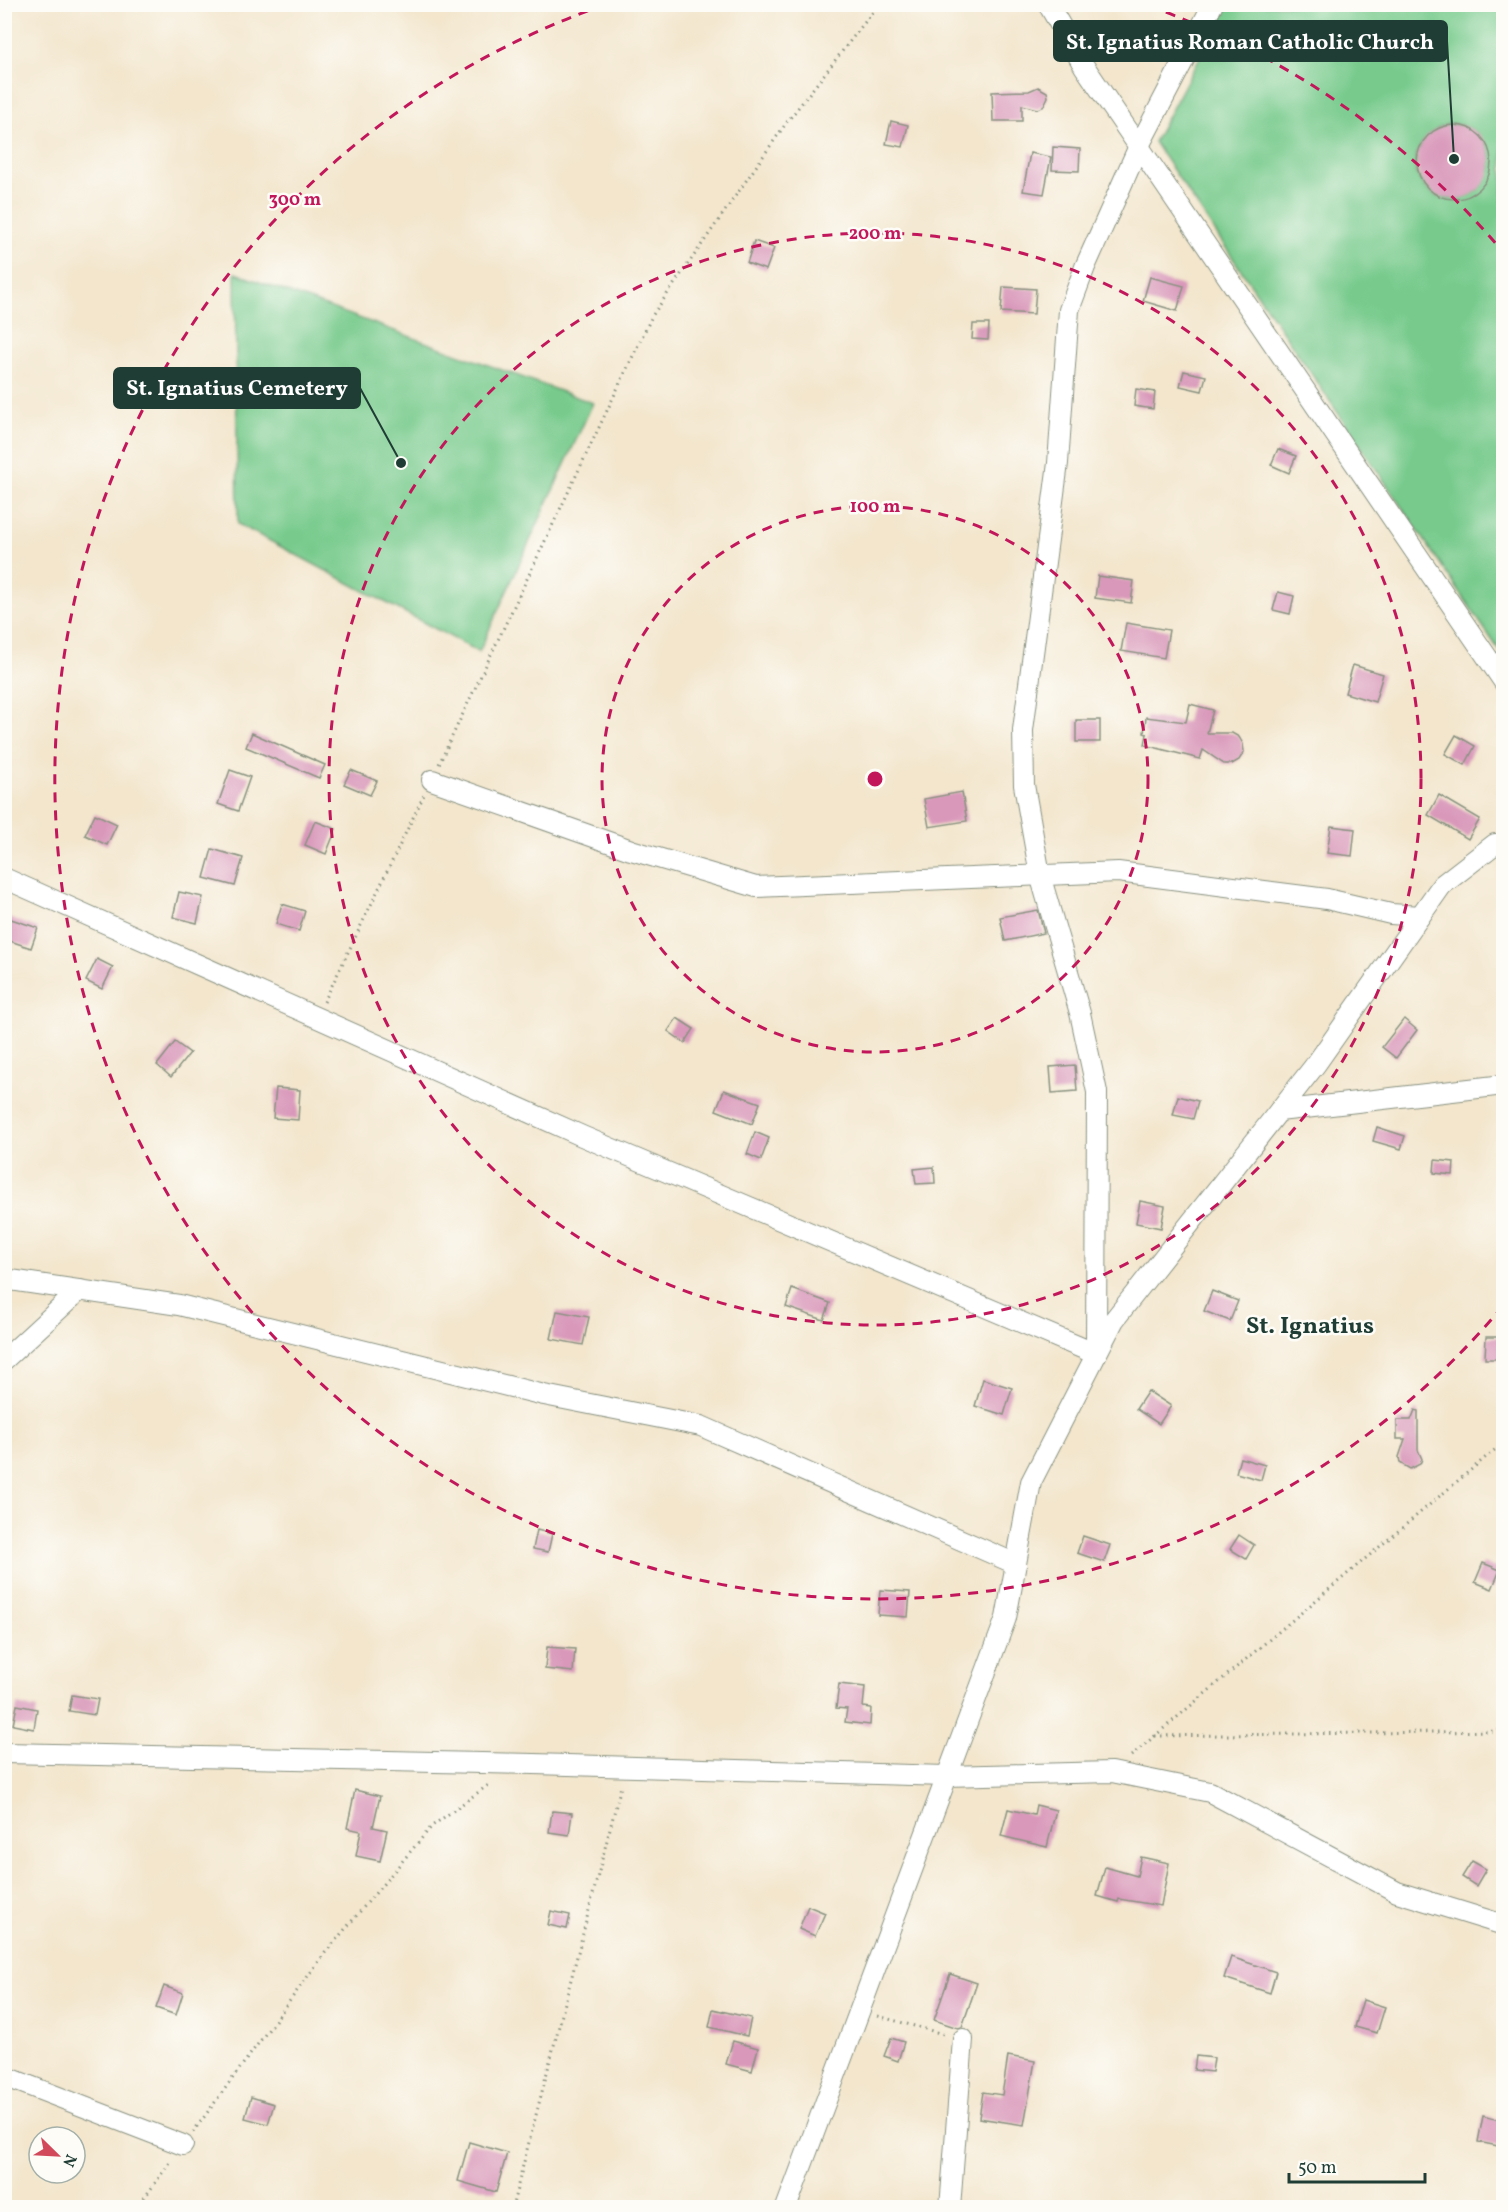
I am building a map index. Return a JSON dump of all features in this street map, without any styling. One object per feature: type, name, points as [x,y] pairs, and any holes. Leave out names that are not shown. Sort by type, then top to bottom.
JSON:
[{"type":"street","points":[[1048,4],[1084,66],[1503,682]]},
{"type":"street","points":[[1096,1354],[1097,1092],[1080,1013],[1040,875],[1024,785],[1023,730],[1058,463],[1069,310],[1085,267],[1139,146],[1213,4]]},
{"type":"street","points":[[432,780],[631,850],[756,887],[1118,872],[1327,899],[1391,914],[1420,916]]},
{"type":"street","points":[[786,2208],[1006,1618],[1031,1482],[1096,1354],[1114,1320],[1316,1064],[1442,885],[1495,844],[1503,844]]},
{"type":"street","points":[[4,878],[582,1136],[1096,1354]]},
{"type":"street","points":[[1279,1111],[1503,1085]]},
{"type":"street","points":[[4,1279],[179,1305],[544,1395],[701,1426],[1016,1564]]},
{"type":"street","points":[[4,1360],[80,1290]]},
{"type":"street","points":[[4,1753],[946,1776],[1112,1772],[1210,1792],[1397,1892],[1503,1925]]},
{"type":"street","points":[[950,2208],[963,2039]]},
{"type":"street","points":[[4,2076],[183,2145]]},
{"type":"path","points":[[317,1017],[652,316],[787,122],[879,4]]},
{"type":"path","points":[[1112,1772],[1503,1442]]},
{"type":"path","points":[[1155,1736],[1503,1731]]},
{"type":"path","points":[[512,2208],[626,1767]]},
{"type":"path","points":[[137,2208],[325,1953],[432,1826],[487,1784],[497,1780]]},
{"type":"path","points":[[859,2010],[963,2039]]},
{"type":"green space","points":[[1228,5],[1503,5],[1503,656],[1154,142]],"holes":[[[1449,124],[1468,128],[1481,137],[1488,149],[1490,163],[1488,176],[1480,188],[1468,196],[1451,199],[1438,196],[1426,188],[1419,179],[1416,169],[1418,150],[1423,141],[1439,128]]]},
{"type":"green space","points":[[235,273],[593,403],[479,652],[238,524]]},
{"type":"building","points":[[1038,87],[1047,92],[1048,97],[1043,107],[1037,109],[1022,105],[1022,121],[993,121],[992,92],[1029,91]]},
{"type":"building","points":[[891,121],[908,125],[903,147],[886,144]]},
{"type":"building","points":[[1447,125],[1461,125],[1475,131],[1485,141],[1491,155],[1491,169],[1485,183],[1475,193],[1461,199],[1447,199],[1433,193],[1423,183],[1417,169],[1417,155],[1423,141],[1433,131]]},
{"type":"building","points":[[1053,147],[1080,149],[1079,171],[1052,170]]},
{"type":"building","points":[[1030,153],[1051,157],[1044,194],[1023,191]]},
{"type":"building","points":[[754,241],[774,248],[766,270],[747,263]]},
{"type":"building","points":[[1150,277],[1184,286],[1177,311],[1143,301]]},
{"type":"building","points":[[1003,287],[1036,289],[1034,314],[1001,312]]},
{"type":"building","points":[[973,324],[989,324],[988,340],[972,339]]},
{"type":"building","points":[[1184,371],[1206,376],[1202,391],[1180,386]]},
{"type":"building","points":[[1136,389],[1155,392],[1153,409],[1134,406]]},
{"type":"building","points":[[1278,449],[1296,456],[1289,473],[1271,465]]},
{"type":"building","points":[[1098,576],[1134,581],[1131,603],[1095,598]]},
{"type":"building","points":[[1278,592],[1294,596],[1290,614],[1273,610]]},
{"type":"building","points":[[1126,623],[1169,630],[1164,658],[1121,651]]},
{"type":"building","points":[[1353,665],[1383,674],[1375,702],[1345,693]]},
{"type":"building","points":[[1190,704],[1213,710],[1207,733],[1232,733],[1239,737],[1244,752],[1239,760],[1232,764],[1224,764],[1203,750],[1200,759],[1145,745],[1146,717],[1186,722]]},
{"type":"building","points":[[1076,720],[1100,720],[1100,742],[1076,742]]},
{"type":"building","points":[[252,733],[325,765],[319,778],[246,747]]},
{"type":"building","points":[[1456,735],[1475,746],[1465,765],[1445,754]]},
{"type":"building","points":[[230,770],[250,777],[238,811],[218,804]]},
{"type":"building","points":[[351,770],[377,781],[370,795],[344,784]]},
{"type":"building","points":[[962,792],[967,821],[929,827],[924,799]]},
{"type":"building","points":[[1439,795],[1480,819],[1468,839],[1428,815]]},
{"type":"building","points":[[95,814],[117,824],[107,845],[85,835]]},
{"type":"building","points":[[315,821],[336,829],[326,854],[305,845]]},
{"type":"building","points":[[1331,826],[1355,829],[1352,856],[1327,853]]},
{"type":"building","points":[[212,849],[243,858],[235,886],[204,878]]},
{"type":"building","points":[[179,892],[203,897],[197,923],[173,917]]},
{"type":"building","points":[[282,904],[305,911],[299,931],[276,924]]},
{"type":"building","points":[[1038,910],[1044,933],[1005,941],[1000,917]]},
{"type":"building","points":[[8,918],[38,928],[31,948],[4,939],[4,929]]},
{"type":"building","points":[[97,959],[113,967],[102,989],[86,981]]},
{"type":"building","points":[[677,1018],[694,1029],[685,1043],[668,1031]]},
{"type":"building","points":[[1404,1019],[1417,1030],[1396,1058],[1382,1047]]},
{"type":"building","points":[[175,1042],[190,1053],[171,1077],[157,1065]]},
{"type":"building","points":[[1075,1065],[1077,1091],[1052,1093],[1050,1067]]},
{"type":"building","points":[[276,1088],[300,1090],[298,1120],[273,1118]]},
{"type":"building","points":[[724,1090],[760,1103],[752,1124],[716,1110]]},
{"type":"building","points":[[1178,1096],[1198,1101],[1193,1119],[1173,1115]]},
{"type":"building","points":[[1377,1127],[1405,1136],[1401,1149],[1373,1141]]},
{"type":"building","points":[[755,1132],[769,1138],[761,1160],[747,1154]]},
{"type":"building","points":[[1435,1160],[1454,1162],[1453,1175],[1434,1173]]},
{"type":"building","points":[[934,1167],[935,1183],[916,1184],[914,1169]]},
{"type":"building","points":[[1140,1201],[1165,1206],[1161,1228],[1136,1223]]},
{"type":"building","points":[[792,1289],[830,1303],[824,1320],[786,1307]]},
{"type":"building","points":[[1212,1291],[1238,1301],[1230,1321],[1204,1311]]},
{"type":"building","points":[[557,1311],[589,1317],[583,1345],[551,1339]]},
{"type":"building","points":[[1486,1337],[1503,1337],[1503,1359],[1485,1359]]},
{"type":"building","points":[[983,1379],[1012,1388],[1004,1415],[975,1406]]},
{"type":"building","points":[[1148,1391],[1171,1406],[1159,1424],[1136,1409]]},
{"type":"building","points":[[1415,1410],[1418,1411],[1418,1450],[1422,1459],[1420,1464],[1410,1469],[1400,1463],[1399,1457],[1405,1439],[1397,1439],[1397,1420],[1411,1420]]},
{"type":"building","points":[[1240,1458],[1265,1465],[1261,1480],[1236,1473]]},
{"type":"building","points":[[537,1530],[552,1534],[548,1552],[533,1549]]},
{"type":"building","points":[[1239,1535],[1254,1545],[1246,1559],[1230,1549]]},
{"type":"building","points":[[1083,1536],[1110,1545],[1104,1562],[1077,1553]]},
{"type":"building","points":[[1483,1563],[1500,1570],[1492,1589],[1475,1582]]},
{"type":"building","points":[[880,1590],[910,1592],[908,1617],[878,1615]]},
{"type":"building","points":[[547,1647],[575,1649],[573,1672],[545,1669]]},
{"type":"building","points":[[839,1684],[865,1687],[863,1707],[871,1708],[870,1725],[845,1722],[847,1709],[836,1708]]},
{"type":"building","points":[[72,1695],[98,1699],[95,1715],[69,1711]]},
{"type":"building","points":[[17,1705],[37,1709],[34,1729],[13,1725]]},
{"type":"building","points":[[355,1790],[380,1796],[373,1827],[387,1830],[380,1861],[356,1856],[361,1831],[347,1828]]},
{"type":"building","points":[[1036,1805],[1056,1810],[1047,1847],[1001,1836],[1008,1809],[1034,1815]]},
{"type":"building","points":[[552,1811],[572,1813],[569,1835],[549,1832]]},
{"type":"building","points":[[1141,1857],[1169,1863],[1161,1906],[1119,1899],[1118,1902],[1097,1896],[1105,1867],[1137,1876]]},
{"type":"building","points":[[1472,1861],[1486,1869],[1476,1886],[1462,1877]]},
{"type":"building","points":[[808,1906],[825,1913],[815,1936],[799,1929]]},
{"type":"building","points":[[551,1911],[570,1915],[567,1929],[548,1925]]},
{"type":"building","points":[[1231,1957],[1276,1972],[1270,1993],[1224,1978]]},
{"type":"building","points":[[950,1974],[977,1983],[962,2027],[958,2028],[934,2020]]},
{"type":"building","points":[[164,1986],[183,1993],[176,2015],[156,2008]]},
{"type":"building","points":[[1363,2000],[1385,2007],[1377,2033],[1355,2027]]},
{"type":"building","points":[[713,2009],[751,2018],[747,2036],[709,2027]]},
{"type":"building","points":[[891,2038],[904,2042],[898,2061],[884,2056]]},
{"type":"building","points":[[733,2041],[758,2048],[752,2071],[726,2064]]},
{"type":"building","points":[[1008,2056],[1035,2061],[1024,2125],[979,2118],[983,2092],[1002,2095]]},
{"type":"building","points":[[1196,2056],[1214,2058],[1212,2072],[1194,2070]]},
{"type":"building","points":[[251,2097],[274,2104],[268,2124],[245,2118]]},
{"type":"building","points":[[1483,2116],[1503,2121],[1503,2147],[1478,2142]]},
{"type":"building","points":[[469,2142],[507,2153],[496,2192],[458,2181]]},
{"type":"place","name":"St. Ignatius Roman Catholic Church","points":[[1454,159]]},
{"type":"place","name":"St. Ignatius Cemetery","points":[[401,463]]},
{"type":"district","name":"St. Ignatius","points":[[1310,1325]]}]
